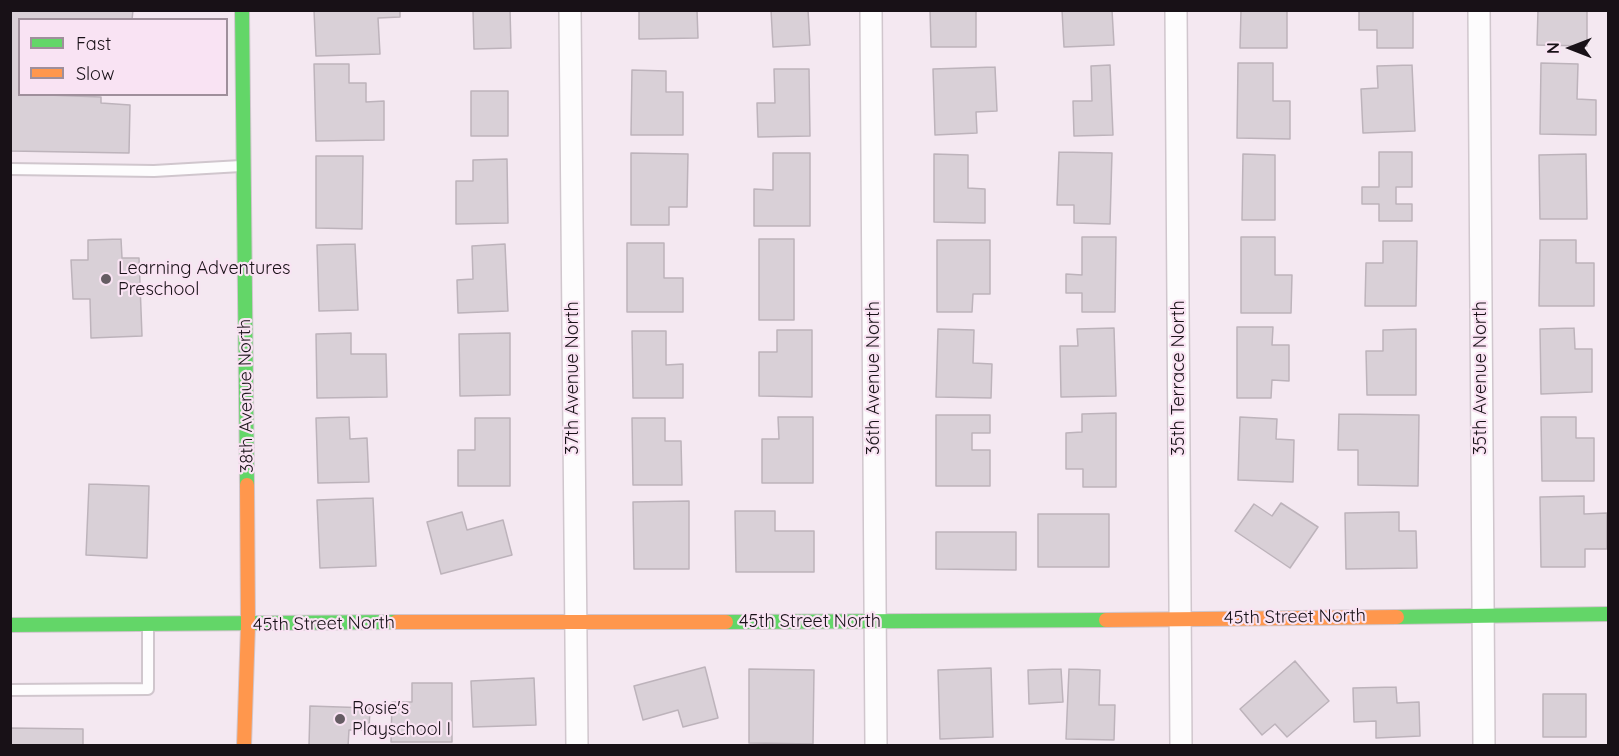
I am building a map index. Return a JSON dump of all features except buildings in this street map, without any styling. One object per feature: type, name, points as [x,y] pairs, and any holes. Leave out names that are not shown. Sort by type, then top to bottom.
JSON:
[{"type":"street","name":"38th Avenue North","points":[[242,10],[248,625],[244,746]]},
{"type":"street","name":"37th Avenue North","points":[[570,10],[577,746]]},
{"type":"street","name":"36th Avenue North","points":[[871,10],[876,746]]},
{"type":"street","name":"35th Terrace North","points":[[1176,10],[1181,746]]},
{"type":"street","name":"35th Avenue North","points":[[1479,10],[1484,746]]},
{"type":"street","name":"45th Street North","points":[[10,625],[575,621],[875,623],[1608,614]]},
{"type":"lane","points":[[10,169],[154,171],[244,166]]},
{"type":"lane","points":[[10,690],[148,688],[148,625]]},
{"type":"traffic: fast","points":[[242,10],[247,485]]},
{"type":"traffic: fast","points":[[1397,617],[1608,614]]},
{"type":"traffic: fast","points":[[726,622],[1106,620]]},
{"type":"traffic: fast","points":[[10,625],[396,622]]},
{"type":"traffic: slow","points":[[244,746],[248,625],[247,485]]},
{"type":"traffic: slow","points":[[1106,620],[1397,617]]},
{"type":"traffic: slow","points":[[396,622],[726,622]]},
{"type":"place","name":"Learning Adventures Preschool","points":[[106,279]]},
{"type":"place","name":"Rosie's Playschool I","points":[[340,719]]}]
